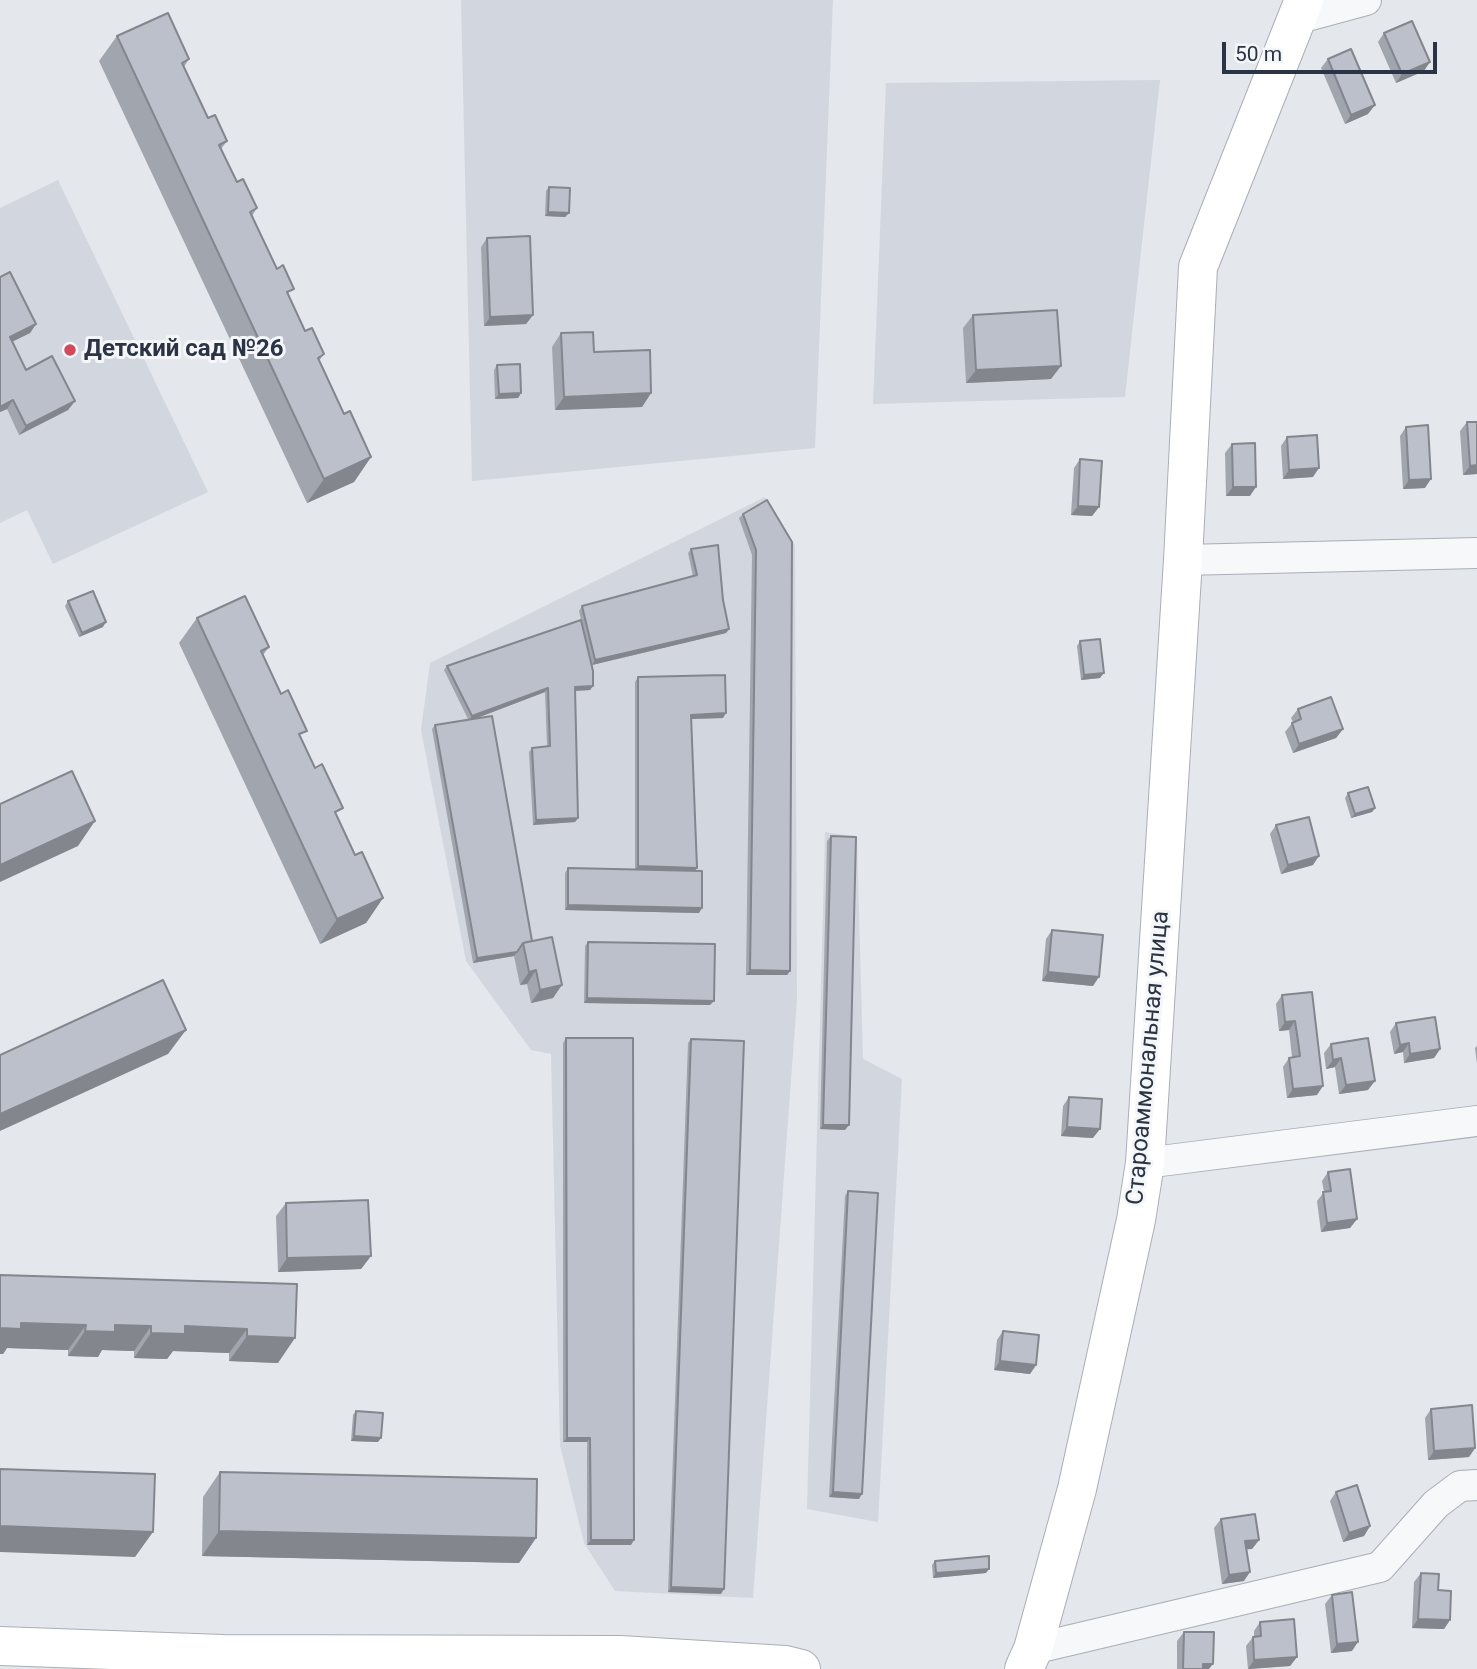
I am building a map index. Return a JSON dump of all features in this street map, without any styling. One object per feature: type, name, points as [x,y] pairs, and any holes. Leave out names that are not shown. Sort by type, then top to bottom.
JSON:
[{"type":"street","points":[[1300,9],[1366,0]]},
{"type":"street","name":"Староаммональная улица","points":[[1028,1659],[1077,1489],[1136,1220],[1145,1163],[1183,559],[1198,267],[1300,9]]},
{"type":"street","points":[[1183,559],[1477,553]]},
{"type":"street","points":[[1145,1163],[1477,1121]]},
{"type":"street","points":[[1028,1659],[1380,1567],[1436,1504],[1460,1486],[1477,1485]]},
{"type":"street","points":[[0,1646],[209,1661],[615,1662],[793,1667]]},
{"type":"shaded area","points":[[461,0],[833,0],[815,448],[472,481]]},
{"type":"shaded area","points":[[1160,80],[1125,397],[873,404],[886,83]]},
{"type":"shaded area","name":"Детский сад №26","points":[[58,180],[208,492],[53,564],[27,510],[0,523],[0,208]]},
{"type":"shaded area","points":[[765,497],[795,545],[797,999],[753,1598],[615,1591],[584,1543],[560,1445],[551,1054],[531,1050],[466,961],[421,730],[430,663]]},
{"type":"shaded area","points":[[825,832],[857,837],[863,1059],[902,1079],[878,1522],[807,1509]]},
{"type":"building","points":[[168,13],[189,59],[182,63],[208,118],[215,115],[227,141],[219,145],[237,182],[243,179],[257,208],[250,212],[277,269],[283,265],[294,289],[287,292],[305,331],[312,328],[324,354],[318,358],[344,414],[350,411],[371,457],[324,479],[117,36]]},
{"type":"building","points":[[1412,21],[1430,62],[1402,74],[1384,33]]},
{"type":"building","points":[[1351,49],[1375,105],[1351,115],[1328,59]]},
{"type":"building","points":[[549,187],[570,188],[569,213],[548,212]]},
{"type":"building","points":[[530,236],[533,315],[490,317],[487,238]]},
{"type":"building","points":[[10,272],[36,324],[10,337],[26,370],[52,356],[75,401],[26,426],[13,400],[0,407],[0,277]]},
{"type":"building","points":[[1057,310],[1061,366],[976,370],[973,315]]},
{"type":"building","points":[[593,332],[594,352],[650,350],[651,393],[564,397],[561,333]]},
{"type":"building","points":[[520,364],[521,393],[499,394],[497,365]]},
{"type":"building","points":[[1467,422],[1477,422],[1477,465],[1470,466]]},
{"type":"building","points":[[1428,425],[1431,479],[1409,480],[1406,427]]},
{"type":"building","points":[[1317,435],[1319,468],[1289,470],[1287,437]]},
{"type":"building","points":[[1255,443],[1256,487],[1233,487],[1232,444]]},
{"type":"building","points":[[1080,459],[1102,461],[1099,507],[1078,506]]},
{"type":"building","points":[[767,500],[792,542],[790,971],[750,970],[756,550],[743,514]]},
{"type":"building","points":[[718,545],[723,600],[729,629],[595,660],[582,606],[697,575],[691,549]]},
{"type":"building","points":[[93,591],[106,622],[82,633],[68,601]]},
{"type":"building","points":[[245,596],[269,647],[261,651],[281,694],[288,690],[307,731],[299,734],[315,768],[322,764],[343,808],[335,812],[355,855],[362,852],[383,898],[337,919],[197,618]]},
{"type":"building","points":[[581,620],[593,671],[593,686],[575,687],[578,818],[536,820],[532,748],[550,746],[548,688],[472,716],[447,666]]},
{"type":"building","points":[[1100,639],[1104,673],[1084,675],[1080,641]]},
{"type":"building","points":[[725,675],[726,713],[691,715],[697,868],[638,866],[638,677]]},
{"type":"building","points":[[1331,697],[1343,729],[1299,744],[1292,723],[1301,719],[1298,709]]},
{"type":"building","points":[[492,716],[532,941],[523,943],[517,952],[477,958],[435,725]]},
{"type":"building","points":[[72,771],[95,821],[0,865],[0,804]]},
{"type":"building","points":[[1368,787],[1375,808],[1355,814],[1348,793]]},
{"type":"building","points":[[1309,817],[1319,856],[1288,865],[1276,825]]},
{"type":"building","points":[[831,836],[856,837],[849,1125],[823,1125]]},
{"type":"building","points":[[568,868],[702,871],[702,908],[568,905]]},
{"type":"building","points":[[1052,930],[1103,935],[1099,977],[1048,972]]},
{"type":"building","points":[[552,937],[562,985],[540,990],[536,970],[529,972],[523,943]]},
{"type":"building","points":[[588,942],[715,944],[714,1001],[587,998]]},
{"type":"building","points":[[163,980],[186,1030],[0,1114],[0,1055]]},
{"type":"building","points":[[1312,992],[1323,1086],[1293,1089],[1289,1058],[1300,1056],[1295,1021],[1285,1022],[1282,995]]},
{"type":"building","points":[[1435,1017],[1440,1049],[1410,1054],[1409,1043],[1400,1045],[1396,1023]]},
{"type":"building","points":[[566,1038],[633,1038],[634,1540],[591,1540],[590,1438],[567,1438]]},
{"type":"building","points":[[1368,1038],[1375,1081],[1346,1085],[1341,1058],[1333,1060],[1331,1044]]},
{"type":"building","points":[[691,1039],[744,1041],[724,1589],[671,1587]]},
{"type":"building","points":[[1069,1097],[1102,1099],[1100,1129],[1067,1127]]},
{"type":"building","points":[[1350,1169],[1357,1219],[1327,1223],[1323,1192],[1331,1191],[1328,1172]]},
{"type":"building","points":[[848,1191],[878,1193],[862,1494],[833,1492]]},
{"type":"building","points":[[368,1200],[371,1256],[287,1258],[286,1203]]},
{"type":"building","points":[[0,1275],[297,1284],[295,1338],[247,1336],[247,1329],[185,1326],[185,1334],[151,1333],[151,1326],[115,1325],[115,1332],[85,1331],[86,1325],[21,1323],[21,1329],[0,1328]]},
{"type":"building","points":[[1003,1331],[1039,1335],[1036,1365],[1000,1361]]},
{"type":"building","points":[[1472,1405],[1475,1448],[1434,1451],[1431,1409]]},
{"type":"building","points":[[356,1411],[383,1413],[381,1438],[354,1436]]},
{"type":"building","points":[[0,1469],[155,1474],[153,1532],[0,1526]]},
{"type":"building","points":[[220,1472],[537,1479],[536,1538],[219,1531]]},
{"type":"building","points":[[1357,1485],[1370,1526],[1349,1533],[1336,1492]]},
{"type":"building","points":[[1255,1514],[1259,1540],[1245,1541],[1250,1572],[1229,1575],[1221,1519]]},
{"type":"building","points":[[989,1556],[989,1569],[936,1573],[935,1561]]},
{"type":"building","points":[[1421,1573],[1439,1574],[1438,1590],[1451,1591],[1450,1620],[1418,1619]]},
{"type":"building","points":[[1352,1592],[1358,1642],[1337,1644],[1332,1595]]},
{"type":"building","points":[[1294,1619],[1297,1657],[1254,1660],[1253,1637],[1261,1636],[1260,1622]]},
{"type":"building","points":[[1184,1632],[1214,1632],[1213,1664],[1203,1664],[1203,1669],[1183,1669]]},
{"type":"place","name":"Детский сад №26","points":[[70,350]]}]
